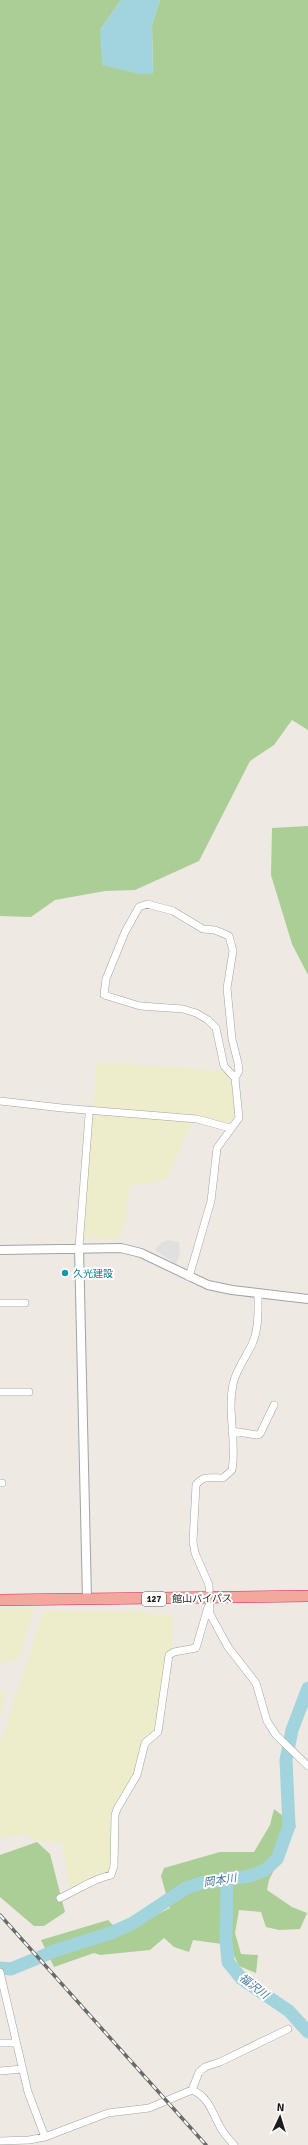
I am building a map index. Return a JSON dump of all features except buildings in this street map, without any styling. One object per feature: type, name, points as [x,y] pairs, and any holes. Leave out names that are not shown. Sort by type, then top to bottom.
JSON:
[{"type":"highway","name":"館山バイパス","points":[[0,1600],[87,1599],[208,1602],[308,1596]]},
{"type":"street","points":[[189,1277],[211,1201],[217,1148],[230,1128],[239,1118],[235,1078],[239,1071],[232,1039],[227,988],[233,951],[229,936],[224,932],[202,928],[173,911],[147,904],[139,907],[125,932],[106,979],[104,995],[140,1006],[183,1009],[196,1013],[208,1020],[216,1028],[224,1066],[235,1078]]},
{"type":"street","points":[[0,1101],[62,1108],[197,1119],[230,1128]]},
{"type":"street","points":[[87,1599],[79,1247],[89,1115]]},
{"type":"street","points":[[0,1250],[79,1247],[121,1248],[141,1253],[208,1285],[308,1299]]},
{"type":"street","points":[[60,1898],[87,1883],[111,1875],[114,1866],[116,1815],[136,1775],[145,1743],[158,1732],[169,1655],[174,1652],[196,1648],[208,1602],[209,1585],[195,1553],[193,1542],[196,1485],[199,1480],[207,1477],[223,1478],[232,1470],[234,1458],[231,1395],[233,1382],[253,1342],[256,1330],[258,1293]]},
{"type":"street","points":[[0,1303],[25,1303]]},
{"type":"street","points":[[0,1392],[29,1392]]},
{"type":"street","points":[[232,1431],[257,1435],[260,1434],[274,1406]]},
{"type":"street","points":[[208,1602],[210,1614],[228,1647],[256,1683],[267,1721],[276,1735],[308,1766]]},
{"type":"street","points":[[0,1972],[28,2092],[45,2137]]},
{"type":"street","points":[[192,2090],[199,2072],[205,2067],[220,2062],[288,2029]]},
{"type":"street","points":[[0,2043],[16,2043]]},
{"type":"street","points":[[0,2071],[22,2069]]},
{"type":"street","points":[[0,2141],[29,2140],[45,2137],[108,2113],[149,2108],[192,2090],[198,2092],[209,2105],[222,2130],[234,2145]]},
{"type":"green space","points":[[0,0],[121,0],[100,30],[153,73],[152,25],[160,0],[308,0],[308,730],[292,720],[274,745],[250,761],[199,861],[135,890],[105,891],[55,900],[31,917],[0,916]]},
{"type":"green space","points":[[308,826],[308,975],[292,944],[271,875],[272,828]]},
{"type":"green space","points":[[100,1062],[226,1071],[231,1077],[236,1116],[227,1124],[196,1114],[166,1180],[129,1186],[126,1220],[119,1238],[86,1239],[84,1237],[96,1065]]},
{"type":"green space","points":[[34,1608],[19,1660],[0,1662],[0,1609]]},
{"type":"green space","points":[[45,1611],[136,1611],[173,1616],[172,1648],[167,1655],[156,1728],[144,1738],[137,1756],[138,1767],[114,1809],[111,1871],[69,1888],[63,1843],[31,1840],[27,1834],[0,1838],[0,1742],[7,1726],[13,1701],[22,1680],[42,1613]]},
{"type":"green space","points":[[0,1690],[3,1690],[6,1694],[0,1717]]},
{"type":"green space","points":[[274,1809],[296,1826],[269,1880],[267,1890],[292,1907],[307,1913],[300,1929],[279,1930],[266,1927],[261,1912],[239,1910],[235,1933],[241,1954],[258,1955],[256,1973],[239,1966],[229,1945],[193,1940],[189,1952],[174,1947],[164,1938],[150,1950],[100,1955],[94,1953],[54,1967],[41,1940],[108,1920],[121,1933],[170,1908],[161,1876],[164,1868],[220,1852],[254,1852],[270,1825]]},
{"type":"green space","points":[[37,1842],[50,1854],[65,1912],[44,1926],[34,1926],[0,1897],[0,1855]]},
{"type":"shaded area","points":[[168,1240],[179,1242],[180,1254],[176,1264],[155,1250],[161,1243]]},
{"type":"water","points":[[121,0],[160,0],[152,25],[153,74],[139,74],[102,65],[100,30]]},
{"type":"waterway","name":"岡本川","points":[[0,1968],[11,1969],[57,1950],[111,1933],[133,1923],[186,1888],[201,1883],[250,1876],[265,1870],[277,1859],[289,1826],[286,1760],[292,1730],[308,1688]]},
{"type":"waterway","name":"福沢川","points":[[227,1879],[226,1940],[228,1962],[242,1979],[289,2011],[308,2032]]},
{"type":"railway","points":[[0,1915],[206,2145]]},
{"type":"place","name":"久光建設","points":[[65,1273]]}]
